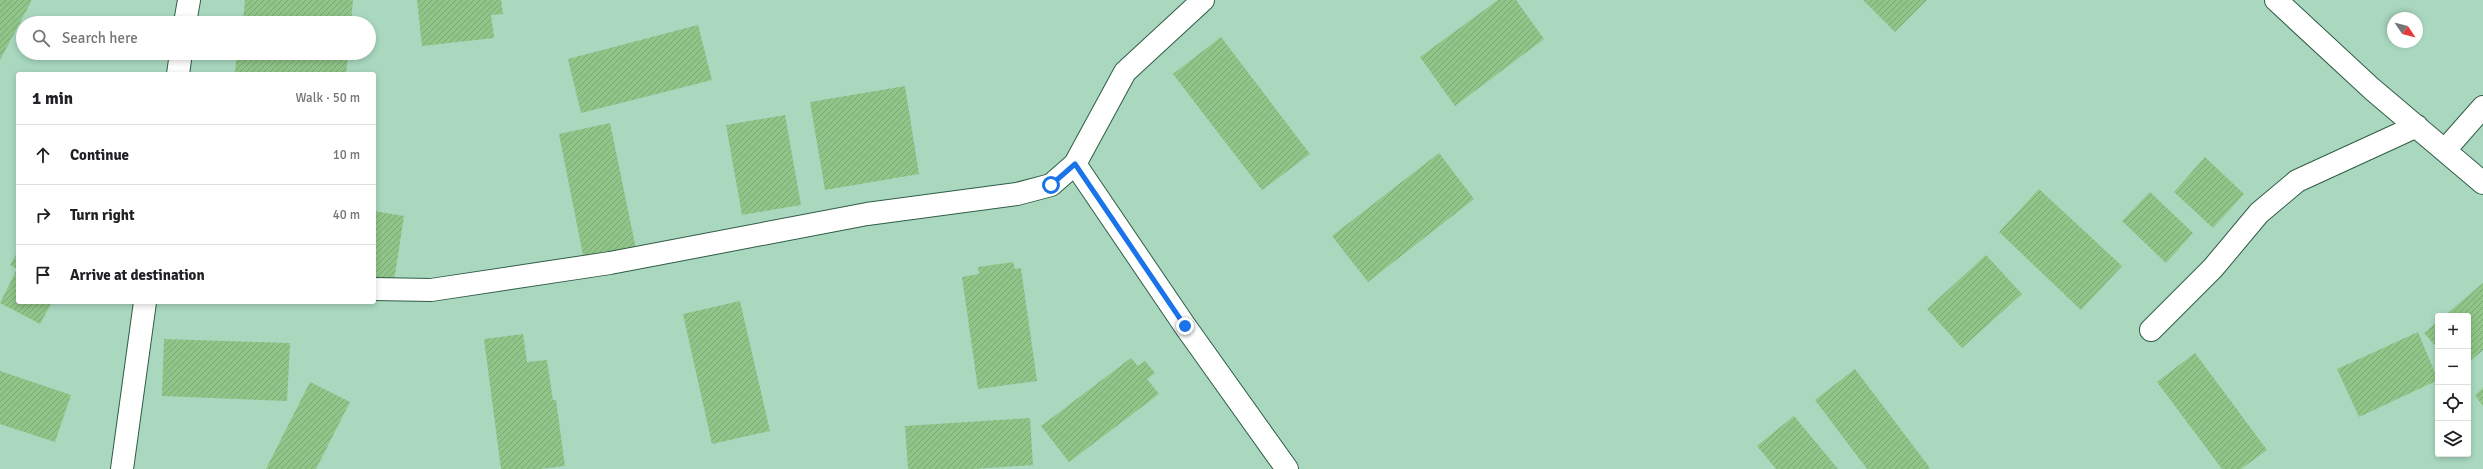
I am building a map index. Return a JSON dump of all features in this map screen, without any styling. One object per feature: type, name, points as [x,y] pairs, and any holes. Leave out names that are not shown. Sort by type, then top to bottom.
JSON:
[{"type":"street","points":[[186,16],[189,0]]},
{"type":"street","points":[[376,289],[431,290],[610,263],[867,214],[1017,194],[1051,185],[1075,164],[1124,72],[1203,0]]},
{"type":"street","points":[[2276,0],[2372,89],[2483,182]]},
{"type":"street","points":[[178,72],[180,60]]},
{"type":"street","points":[[2445,150],[2483,106]]},
{"type":"street","points":[[2151,330],[2213,268],[2259,213],[2297,181],[2416,126]]},
{"type":"street","points":[[1075,164],[1185,326],[1287,469]]},
{"type":"street","points":[[122,469],[145,304]]},
{"type":"building","points":[[0,0],[32,0],[23,16],[16,16],[16,30],[0,60]]},
{"type":"building","points":[[245,0],[353,0],[352,16],[243,16]]},
{"type":"building","points":[[417,0],[501,0],[503,14],[491,15],[494,38],[422,46]]},
{"type":"building","points":[[1498,0],[1516,0],[1544,39],[1455,106],[1420,57]]},
{"type":"building","points":[[1863,0],[1927,0],[1895,32]]},
{"type":"building","points":[[698,25],[712,80],[581,113],[568,59]]},
{"type":"building","points":[[1221,37],[1310,154],[1262,190],[1173,74]]},
{"type":"building","points":[[236,60],[348,60],[346,72],[235,72]]},
{"type":"building","points":[[905,86],[919,174],[825,190],[810,102]]},
{"type":"building","points":[[785,115],[801,205],[742,215],[726,125]]},
{"type":"building","points":[[610,123],[636,249],[584,260],[559,134]]},
{"type":"building","points":[[1439,153],[1474,199],[1368,282],[1332,236]]},
{"type":"building","points":[[2205,157],[2244,194],[2213,228],[2174,192]]},
{"type":"building","points":[[2039,189],[2122,266],[2081,310],[1999,232]]},
{"type":"building","points":[[2150,192],[2193,233],[2166,263],[2122,221]]},
{"type":"building","points":[[376,211],[404,216],[394,281],[376,278]]},
{"type":"building","points":[[16,254],[16,268],[10,265]]},
{"type":"building","points":[[1986,255],[2022,294],[1962,348],[1927,309]]},
{"type":"building","points":[[1013,262],[1015,269],[1021,268],[1037,381],[978,389],[962,277],[979,274],[978,267]]},
{"type":"building","points":[[16,271],[16,304],[51,304],[40,324],[0,303]]},
{"type":"building","points":[[2483,283],[2483,350],[2471,360],[2471,313],[2448,313]]},
{"type":"building","points":[[740,301],[770,431],[712,444],[683,314]]},
{"type":"building","points":[[2435,324],[2435,346],[2424,333]]},
{"type":"building","points":[[2418,332],[2435,373],[2435,381],[2359,417],[2337,369]]},
{"type":"building","points":[[523,334],[527,362],[547,360],[553,400],[556,400],[565,466],[540,469],[501,469],[484,339]]},
{"type":"building","points":[[164,339],[290,343],[287,401],[162,396]]},
{"type":"building","points":[[2195,353],[2267,450],[2241,469],[2222,469],[2157,382]]},
{"type":"building","points":[[1131,358],[1138,366],[1145,361],[1155,373],[1147,379],[1159,394],[1069,462],[1041,426]]},
{"type":"building","points":[[1855,369],[1930,468],[1867,469],[1815,400]]},
{"type":"building","points":[[0,371],[71,395],[55,442],[0,424]]},
{"type":"building","points":[[310,382],[350,402],[316,469],[266,469]]},
{"type":"building","points":[[2483,388],[2483,406],[2475,395]]},
{"type":"building","points":[[1794,416],[1838,469],[1776,469],[1757,446]]},
{"type":"building","points":[[1030,418],[1033,465],[974,469],[908,469],[905,426]]},
{"type":"route","points":[[1051,185],[1075,164],[1185,326]]}]
